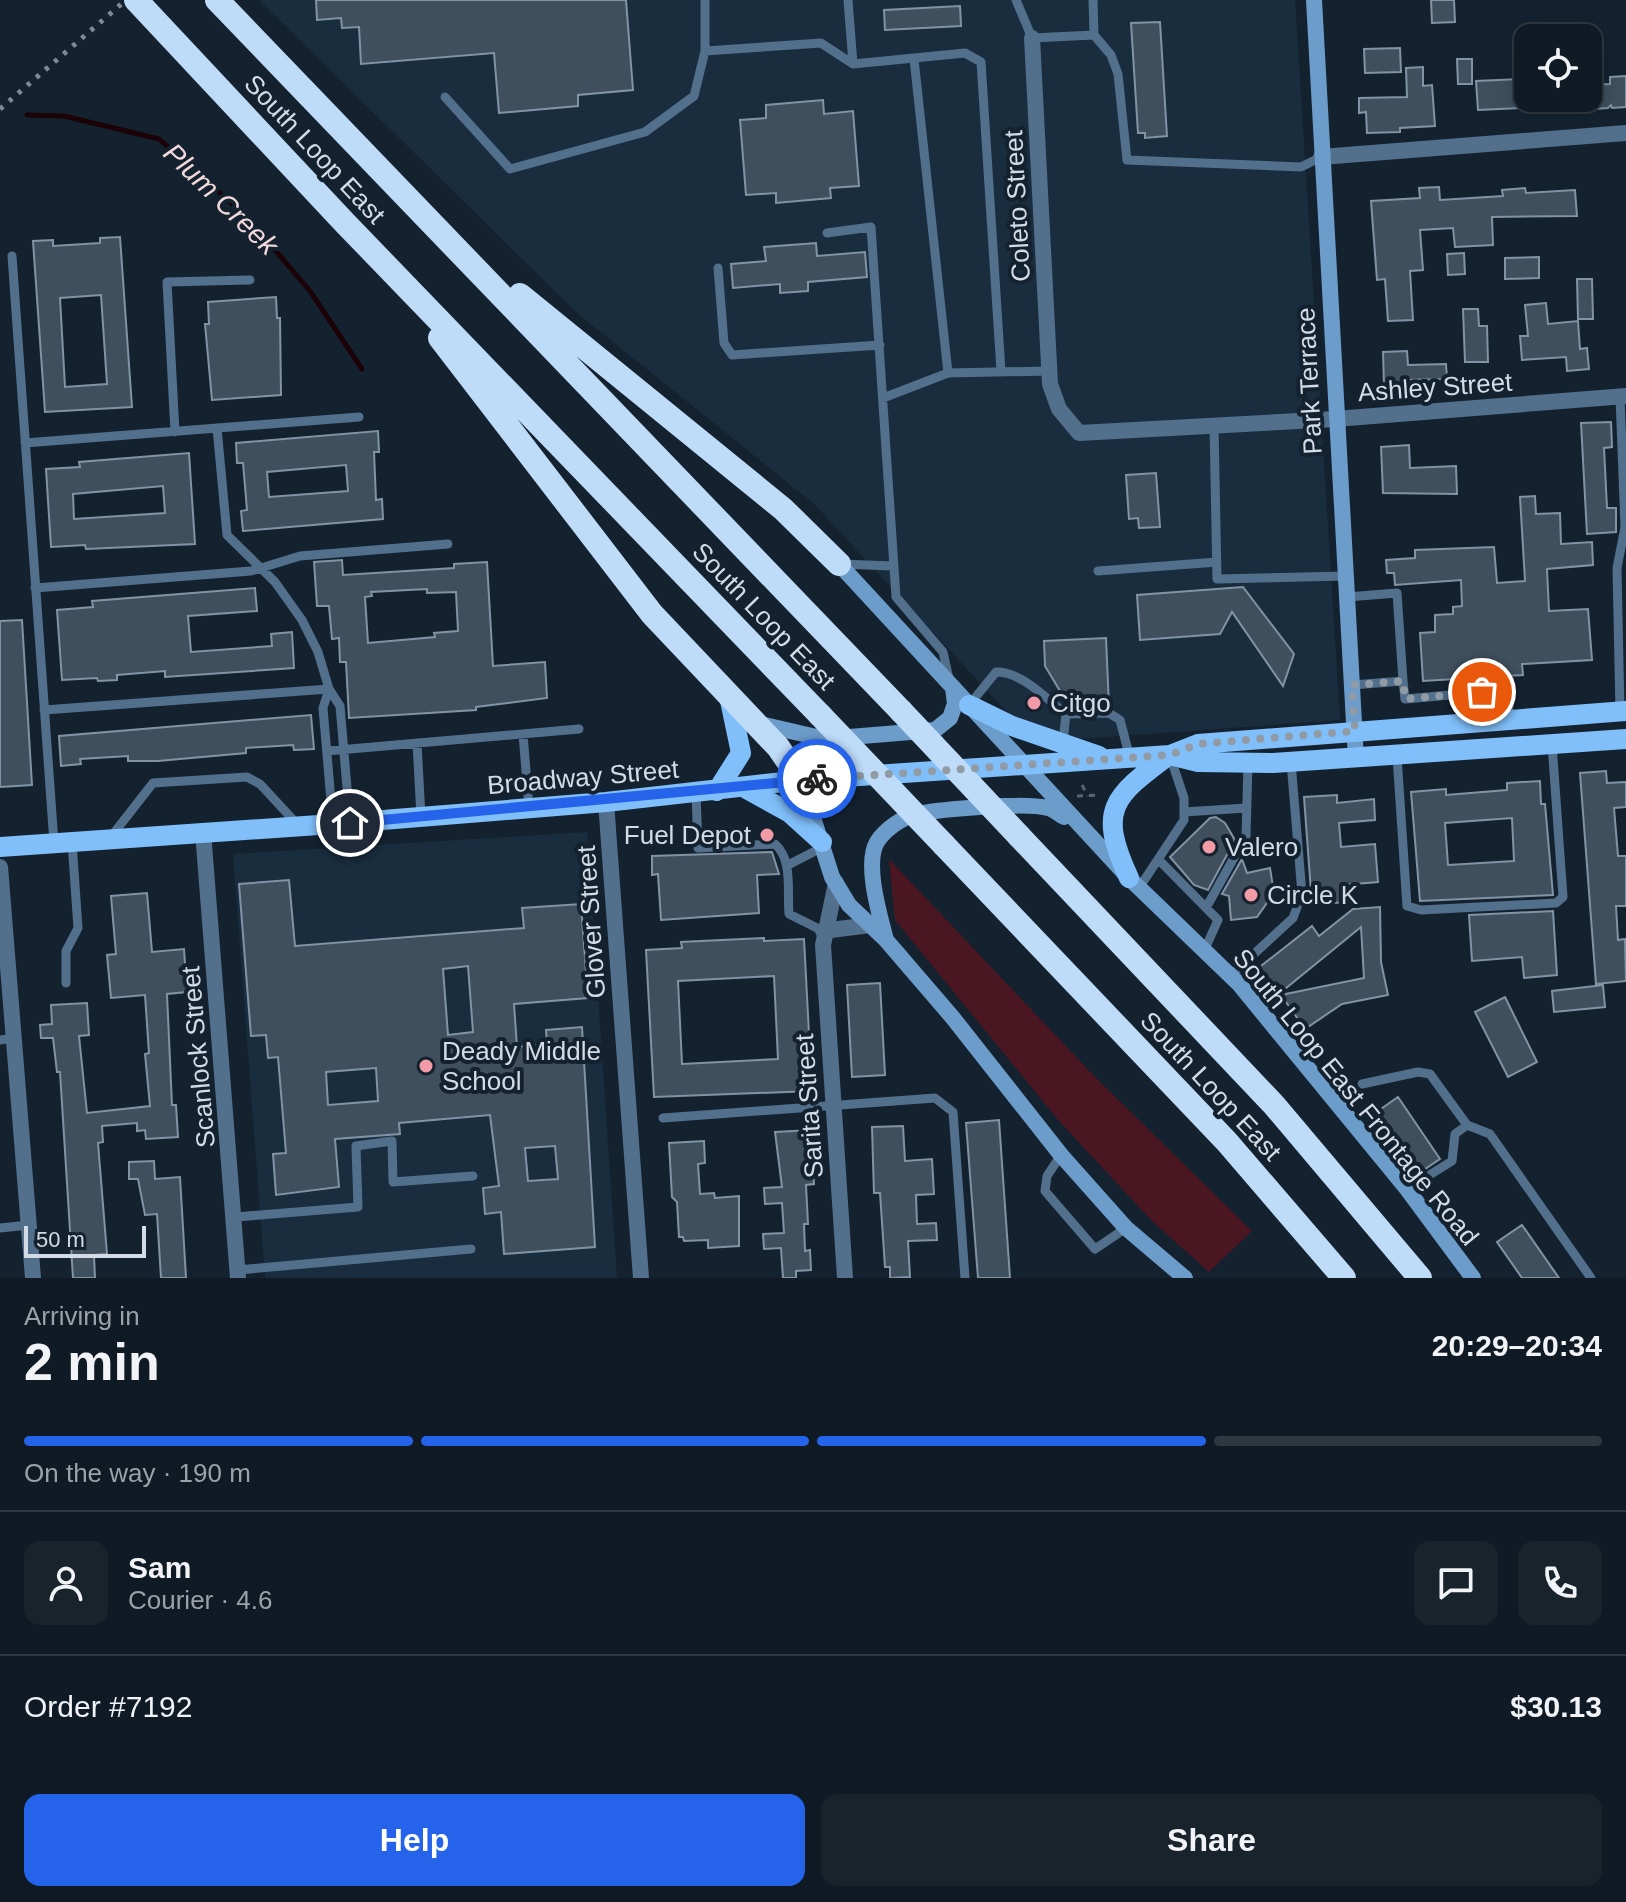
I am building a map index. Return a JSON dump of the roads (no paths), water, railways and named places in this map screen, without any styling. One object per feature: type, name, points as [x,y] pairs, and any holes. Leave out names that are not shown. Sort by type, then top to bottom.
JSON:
[{"type":"highway","name":"South Loop East","points":[[136,0],[344,222],[464,356],[820,715],[1227,1142],[1344,1278]]},
{"type":"highway","name":"South Loop East","points":[[217,0],[375,163],[519,303],[1274,1105],[1420,1278]]},
{"type":"highway","points":[[519,303],[783,509],[839,564]]},
{"type":"highway","points":[[464,356],[652,614],[754,722],[801,780]]},
{"type":"main road","name":"Park Terrace","points":[[1314,0],[1356,759]]},
{"type":"main road","name":"South Loop East Frontage Road","points":[[839,564],[1134,883],[1230,976],[1407,1189],[1473,1278]]},
{"type":"main road","points":[[754,722],[799,736],[825,739],[935,730],[950,718],[955,704],[951,685]]},
{"type":"main road","points":[[707,792],[741,753],[729,696]]},
{"type":"main road","points":[[969,705],[1012,726],[1063,745],[1120,759]]},
{"type":"main road","name":"Broadway Street","points":[[0,847],[606,802],[801,780],[1170,755],[1198,744],[1623,712]]},
{"type":"main road","name":"Broadway Street","points":[[1170,755],[1198,762],[1291,762],[1626,739]]},
{"type":"main road","points":[[1134,883],[1112,842],[1113,816],[1126,788],[1170,755]]},
{"type":"main road","points":[[801,780],[836,883],[849,905],[886,940],[1061,1155],[1126,1228],[1185,1278]]},
{"type":"main road","points":[[743,787],[790,813],[823,845]]},
{"type":"main road","points":[[886,940],[873,866],[876,843],[891,826],[915,814],[1023,806],[1049,808],[1085,831]]},
{"type":"street","name":"Coleto Street","points":[[1032,38],[1049,371]]},
{"type":"street","points":[[1321,157],[1626,133]]},
{"type":"street","name":"Ashley Street","points":[[1049,371],[1059,409],[1079,433],[1335,419],[1623,396]]},
{"type":"street","name":"Glover Street","points":[[606,802],[641,1278]]},
{"type":"street","name":"Scanlock Street","points":[[203,832],[236,1217],[238,1274]]},
{"type":"street","points":[[0,867],[7,1039],[33,1278]]},
{"type":"street","name":"Sarita Street","points":[[836,883],[823,931],[845,1278]]},
{"type":"street","points":[[823,931],[870,925]]},
{"type":"lane","points":[[445,97],[510,169],[645,132],[694,96],[705,51],[705,0]]},
{"type":"lane","points":[[848,0],[853,64]]},
{"type":"lane","points":[[1016,0],[1032,38],[1094,35]]},
{"type":"lane","points":[[1093,0],[1094,35],[1111,55],[1118,74],[1127,160],[1301,167],[1321,157]]},
{"type":"lane","points":[[705,51],[821,43],[853,64],[965,53],[981,62],[1001,371]]},
{"type":"lane","points":[[914,59],[948,373]]},
{"type":"lane","points":[[827,233],[871,227],[896,597],[943,652],[951,685]]},
{"type":"lane","points":[[12,256],[49,772],[78,928],[66,951],[66,983]]},
{"type":"lane","points":[[718,268],[724,343],[732,355],[880,345]]},
{"type":"lane","points":[[175,432],[167,282],[250,280]]},
{"type":"lane","points":[[883,398],[948,373],[1049,371]]},
{"type":"lane","points":[[1623,396],[1625,527],[1617,568],[1623,712]]},
{"type":"lane","points":[[25,443],[359,417]]},
{"type":"lane","points":[[1214,425],[1217,579],[1346,576]]},
{"type":"lane","points":[[217,428],[227,535],[234,546],[261,568],[302,620],[318,652],[329,689],[340,706],[346,749],[341,824]]},
{"type":"lane","points":[[35,588],[261,568],[300,556],[448,544]]},
{"type":"lane","points":[[1098,571],[1217,562]]},
{"type":"lane","points":[[839,564],[893,566]]},
{"type":"lane","points":[[1347,597],[1397,593],[1405,699],[1507,690],[1510,720]]},
{"type":"lane","points":[[969,705],[1001,671],[1040,692],[1066,714],[1109,713],[1120,720],[1120,759]]},
{"type":"lane","points":[[1352,685],[1403,681]]},
{"type":"lane","points":[[44,710],[329,689]]},
{"type":"lane","points":[[329,689],[323,708],[327,751],[341,824]]},
{"type":"lane","points":[[1063,745],[1066,714]]},
{"type":"lane","points":[[327,751],[579,729]]},
{"type":"lane","points":[[523,734],[529,808]]},
{"type":"lane","points":[[417,743],[421,817]]},
{"type":"lane","points":[[1397,756],[1407,906],[1433,910],[1556,903],[1563,897],[1552,744]]},
{"type":"lane","points":[[1134,883],[1159,860],[1184,820],[1184,798],[1170,755]]},
{"type":"lane","points":[[1230,976],[1293,918],[1302,894],[1291,762]]},
{"type":"lane","points":[[1206,908],[1246,836],[1248,763]]},
{"type":"lane","points":[[109,839],[144,790],[160,782],[247,777],[260,784],[300,826]]},
{"type":"lane","points":[[707,792],[698,848],[775,844],[785,853],[788,865],[789,914],[823,931]]},
{"type":"lane","points":[[1184,812],[1246,808]]},
{"type":"lane","points":[[788,865],[823,845]]},
{"type":"lane","points":[[1159,860],[1218,920],[1204,951]]},
{"type":"lane","points":[[1362,1084],[1418,1072],[1430,1074],[1467,1125],[1490,1134],[1591,1278]]},
{"type":"lane","points":[[663,1118],[935,1098],[953,1112],[965,1278]]},
{"type":"lane","points":[[1407,1189],[1452,1161],[1455,1134],[1467,1125]]},
{"type":"lane","points":[[236,1217],[358,1207],[356,1146],[392,1141],[393,1182],[473,1176]]},
{"type":"lane","points":[[1061,1155],[1047,1176],[1045,1191],[1095,1249],[1126,1228]]},
{"type":"lane","points":[[0,1228],[29,1225]]},
{"type":"lane","points":[[238,1274],[471,1249]]},
{"type":"waterway","name":"Plum Creek","points":[[27,115],[64,116],[159,139],[246,216],[310,291],[362,369]]},
{"type":"railway","points":[[0,109],[126,0]]},
{"type":"place","name":"Citgo","points":[[1034,703]]},
{"type":"place","name":"Fuel Depot","points":[[767,835]]},
{"type":"place","name":"Valero","points":[[1209,847]]},
{"type":"place","name":"Circle K","points":[[1251,895]]},
{"type":"place","name":"Deady Middle School","points":[[426,1066]]}]
